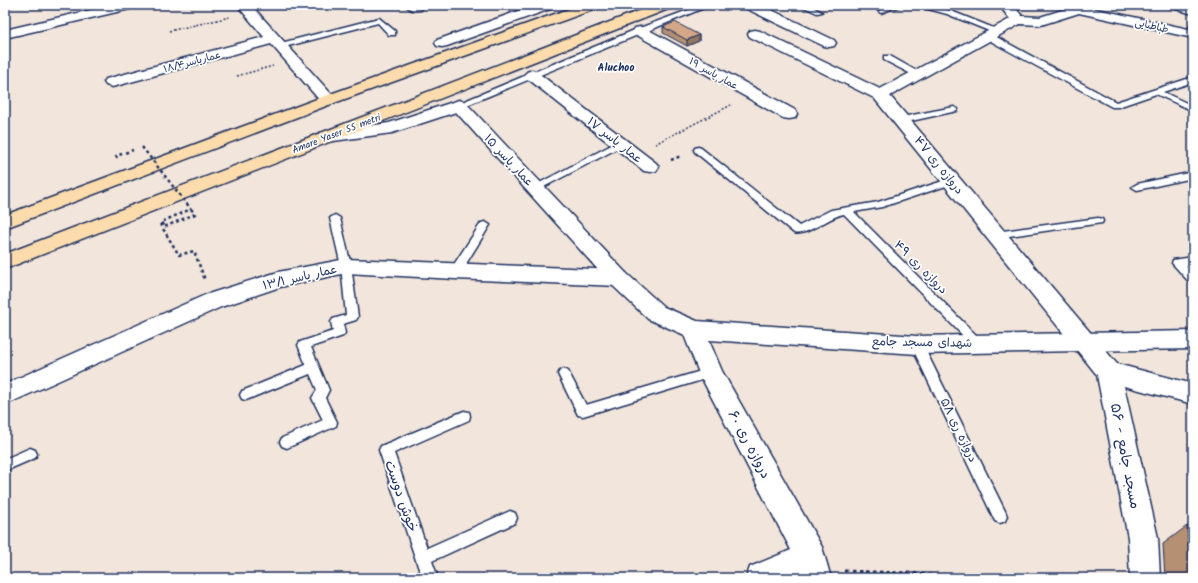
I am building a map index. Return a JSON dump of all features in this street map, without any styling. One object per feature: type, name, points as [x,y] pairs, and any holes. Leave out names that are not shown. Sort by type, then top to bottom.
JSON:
[{"type":"main road","points":[[5,222],[328,100],[593,5]]},
{"type":"main road","name":"Amare Yaser 55 metri","points":[[5,262],[666,5]]},
{"type":"street","points":[[5,34],[129,5]]},
{"type":"street","points":[[442,43],[548,5]]},
{"type":"street","points":[[750,5],[829,43]]},
{"type":"street","points":[[880,95],[1018,20],[1006,5]]},
{"type":"street","name":"طباطبایی","points":[[1018,20],[1041,21],[1064,15],[1079,7],[1192,31]]},
{"type":"street","points":[[247,9],[328,100]]},
{"type":"street","name":"عمار یاسر ۱۹","points":[[640,31],[789,114]]},
{"type":"street","name":"دروازه ری ۴۷","points":[[755,34],[880,95],[1085,343]]},
{"type":"street","name":"عماریاسر۱۸/۴","points":[[112,82],[276,43]]},
{"type":"street","name":"عمار یاسر ۱۷","points":[[532,75],[650,167]]},
{"type":"street","points":[[326,137],[392,128],[458,105]]},
{"type":"street","name":"عمار یاسر ۱۵","points":[[458,105],[618,278],[656,313]]},
{"type":"street","name":"عمار یاسر ۱۳/۱","points":[[5,395],[213,301],[278,280],[346,266],[618,278]]},
{"type":"street","name":"شهدای مسجد جامع","points":[[656,313],[694,330],[917,345],[1193,340]]},
{"type":"street","name":"دروازه ری ۶۰","points":[[694,330],[711,373],[814,567]]},
{"type":"street","name":"۵۶ - مسجد جامع","points":[[1085,343],[1109,372],[1143,538],[1145,578]]},
{"type":"street","points":[[1109,372],[1193,394]]},
{"type":"street","points":[[761,578],[814,567]]},
{"type":"lane","points":[[458,105],[708,5]]},
{"type":"lane","points":[[803,5],[819,12]]},
{"type":"lane","points":[[881,11],[899,5]]},
{"type":"lane","points":[[916,5],[949,12],[992,34],[1115,105],[1158,92],[1193,79]]},
{"type":"lane","points":[[1165,5],[1193,12]]},
{"type":"lane","points":[[276,43],[379,20],[392,33]]},
{"type":"lane","points":[[887,58],[918,74]]},
{"type":"lane","points":[[1158,92],[1193,109]]},
{"type":"lane","points":[[902,120],[954,109]]},
{"type":"lane","points":[[535,188],[620,144]]},
{"type":"lane","points":[[698,150],[798,231],[834,212],[879,205],[952,181]]},
{"type":"lane","points":[[1137,187],[1193,175]]},
{"type":"lane","name":"دروازه ری ۴۹","points":[[846,210],[977,343]]},
{"type":"lane","points":[[287,442],[331,422],[318,398],[323,390],[304,345],[339,333],[337,322],[352,317],[346,266],[335,218]]},
{"type":"lane","points":[[995,235],[1098,221]]},
{"type":"lane","points":[[455,272],[485,225]]},
{"type":"lane","points":[[1193,261],[1177,263],[1193,279]]},
{"type":"lane","name":"دروازه ری ۵۸","points":[[917,345],[1000,516]]},
{"type":"lane","points":[[246,395],[313,367]]},
{"type":"lane","points":[[564,374],[583,411],[711,373]]},
{"type":"lane","name":"خوش دوست","points":[[430,578],[386,450],[464,416]]},
{"type":"lane","points":[[5,465],[30,454]]},
{"type":"lane","points":[[423,557],[510,518]]},
{"type":"path","points":[[169,32],[247,9]]},
{"type":"path","points":[[237,76],[292,60]]},
{"type":"path","points":[[634,155],[752,94]]},
{"type":"path","points":[[116,156],[142,147],[191,210]]},
{"type":"path","name":"عمار یاسر ۱۷","points":[[650,167],[698,150]]},
{"type":"path","points":[[149,206],[179,255],[194,251],[213,301]]},
{"type":"path","points":[[814,567],[839,571],[908,573],[960,578]]},
{"type":"building","points":[[675,22],[699,35],[687,40],[663,27]]},
{"type":"building","points":[[1187,526],[1193,527],[1193,578],[1192,578]]},
{"type":"district","name":"Aluchoo","points":[[616,67]]}]
